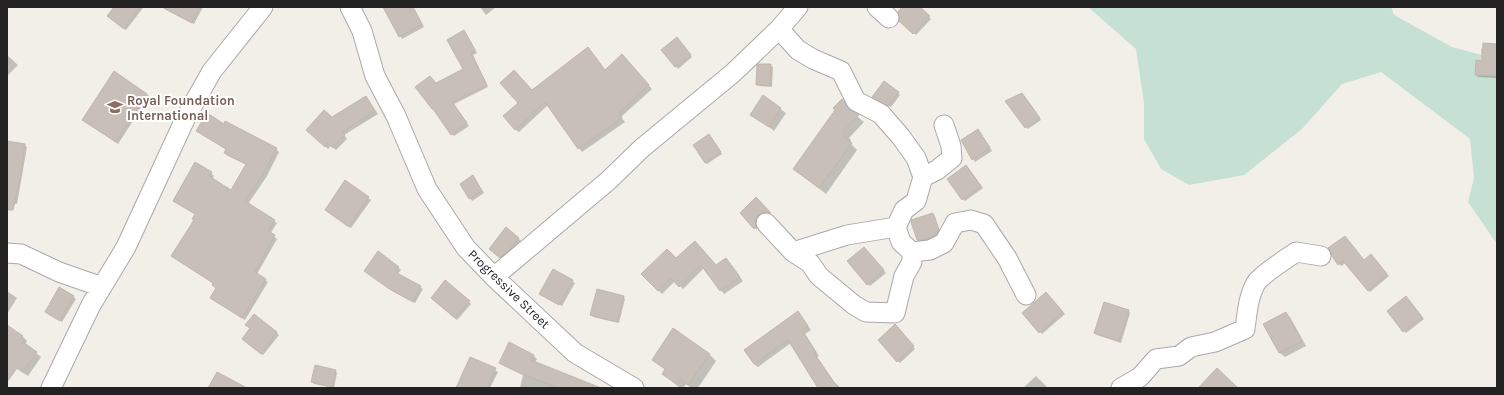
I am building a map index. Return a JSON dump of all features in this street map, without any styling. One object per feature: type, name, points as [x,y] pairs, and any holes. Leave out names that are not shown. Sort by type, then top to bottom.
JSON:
[{"type":"street","points":[[51,388],[91,305],[126,247],[186,117],[212,71],[263,7]]},
{"type":"street","name":"Progressive Street","points":[[350,7],[362,31],[375,76],[396,116],[427,189],[466,248],[494,277],[575,353],[634,388]]},
{"type":"street","points":[[494,277],[609,180],[642,148],[733,73],[779,29],[798,7]]},
{"type":"street","points":[[766,223],[793,252],[810,263],[819,276],[854,305],[866,312],[895,313],[904,276],[912,262],[912,252],[901,242],[896,227],[904,210],[916,201],[923,177],[916,158],[901,137],[881,114],[856,101],[841,71],[813,59],[798,50],[779,29]]},
{"type":"street","points":[[923,177],[937,170],[952,158],[951,146],[944,125]]},
{"type":"street","points":[[912,252],[930,250],[944,243],[955,223],[971,220],[984,224],[1007,258],[1026,294]]},
{"type":"street","points":[[793,252],[847,235],[896,227]]},
{"type":"street","points":[[1122,388],[1140,377],[1156,359],[1179,356],[1191,347],[1215,342],[1245,329],[1248,306],[1256,283],[1273,268],[1296,252],[1321,256]]},
{"type":"street","points":[[7,253],[21,254],[59,272],[102,287]]},
{"type":"green space","points":[[1088,7],[1391,7],[1394,15],[1452,47],[1497,59],[1497,244],[1468,202],[1474,178],[1470,139],[1381,72],[1342,84],[1302,129],[1244,175],[1189,185],[1161,169],[1144,139],[1144,103],[1136,49]]},
{"type":"building","points":[[114,7],[140,7],[124,29],[107,16]]},
{"type":"building","points":[[162,7],[200,7],[192,23]]},
{"type":"building","points":[[383,7],[413,7],[422,24],[399,37]]},
{"type":"building","points":[[902,7],[920,7],[930,16],[913,34],[899,21],[900,15],[898,12]]},
{"type":"building","points":[[464,30],[475,50],[471,53],[487,85],[452,102],[467,123],[451,135],[415,87],[430,76],[436,83],[463,69],[447,40]]},
{"type":"building","points":[[677,37],[691,55],[675,67],[661,50]]},
{"type":"building","points":[[1483,43],[1497,44],[1497,76],[1475,75],[1476,60],[1482,61]]},
{"type":"building","points":[[588,47],[605,70],[622,54],[649,85],[619,113],[622,118],[578,149],[545,102],[515,130],[503,116],[518,103],[500,83],[514,70],[532,90]]},
{"type":"building","points":[[771,64],[770,85],[756,85],[757,65]]},
{"type":"building","name":"Royal Foundation International","points":[[114,71],[147,94],[116,142],[82,120]]},
{"type":"building","points":[[884,81],[899,92],[888,106],[872,97]]},
{"type":"building","points":[[1022,93],[1040,118],[1025,128],[1005,101]]},
{"type":"building","points":[[763,95],[781,108],[769,127],[750,115]]},
{"type":"building","points":[[366,96],[375,111],[342,132],[345,135],[333,148],[328,143],[325,147],[306,130],[324,110],[332,117]]},
{"type":"building","points":[[842,99],[851,110],[859,115],[843,131],[845,133],[843,136],[852,143],[819,188],[793,169],[835,110],[833,108]]},
{"type":"building","points":[[207,113],[224,124],[225,121],[277,148],[264,173],[245,201],[275,220],[268,231],[275,235],[255,272],[266,279],[242,318],[210,298],[216,288],[212,285],[213,283],[171,256],[194,220],[192,219],[195,214],[173,201],[195,162],[212,172],[209,176],[231,190],[246,164],[224,153],[226,149],[196,131]]},
{"type":"building","points":[[978,129],[990,148],[972,160],[961,140]]},
{"type":"building","points":[[709,134],[721,152],[705,163],[693,145]]},
{"type":"building","points":[[7,141],[25,144],[21,174],[13,210],[7,210]]},
{"type":"building","points":[[966,165],[981,186],[962,200],[947,179]]},
{"type":"building","points":[[473,175],[482,191],[469,199],[460,184]]},
{"type":"building","points":[[345,180],[369,197],[349,227],[325,210]]},
{"type":"building","points":[[756,197],[771,213],[764,212],[758,215],[755,220],[756,227],[754,229],[740,213]]},
{"type":"building","points":[[933,213],[939,230],[936,235],[927,239],[917,240],[911,220]]},
{"type":"building","points":[[506,227],[519,238],[500,258],[489,249]]},
{"type":"building","points":[[1345,236],[1364,260],[1371,254],[1387,274],[1368,291],[1343,261],[1338,265],[1328,248]]},
{"type":"building","points":[[695,241],[716,265],[726,258],[740,277],[720,291],[701,265],[679,287],[671,278],[658,291],[641,274],[667,249],[676,258]]},
{"type":"building","points":[[864,247],[884,270],[867,285],[847,261]]},
{"type":"building","points":[[378,251],[399,267],[395,272],[421,286],[413,302],[388,288],[364,271]]},
{"type":"building","points":[[553,269],[573,280],[559,305],[539,294]]},
{"type":"building","points":[[445,280],[470,301],[455,318],[431,298]]},
{"type":"building","points":[[59,287],[74,296],[60,321],[45,312]]},
{"type":"building","points":[[597,289],[624,296],[617,322],[590,315]]},
{"type":"building","points":[[1046,292],[1063,312],[1039,333],[1022,313]]},
{"type":"building","points":[[1406,296],[1422,317],[1403,332],[1387,311]]},
{"type":"building","points":[[1104,302],[1129,310],[1119,341],[1094,333]]},
{"type":"building","points":[[798,311],[808,326],[802,330],[816,352],[814,353],[838,388],[818,388],[788,340],[754,364],[744,350]]},
{"type":"building","points":[[1286,312],[1302,341],[1279,353],[1263,324]]},
{"type":"building","points":[[254,314],[277,332],[261,354],[242,339],[250,328],[245,325]]},
{"type":"building","points":[[895,324],[914,346],[897,362],[878,340]]},
{"type":"building","points":[[7,325],[23,336],[20,340],[37,352],[23,372],[17,368],[7,382]]},
{"type":"building","points":[[673,328],[710,354],[688,385],[679,378],[675,383],[662,374],[665,369],[652,360]]},
{"type":"building","points":[[509,342],[534,355],[531,360],[601,388],[559,388],[524,375],[499,363]]},
{"type":"building","points":[[470,357],[496,368],[487,388],[456,388]]},
{"type":"building","points":[[315,365],[336,370],[332,387],[311,382]]},
{"type":"building","points":[[1217,368],[1238,388],[1198,388]]},
{"type":"building","points":[[217,372],[247,388],[208,388]]},
{"type":"place","name":"Royal Foundation International","points":[[115,107]]}]
